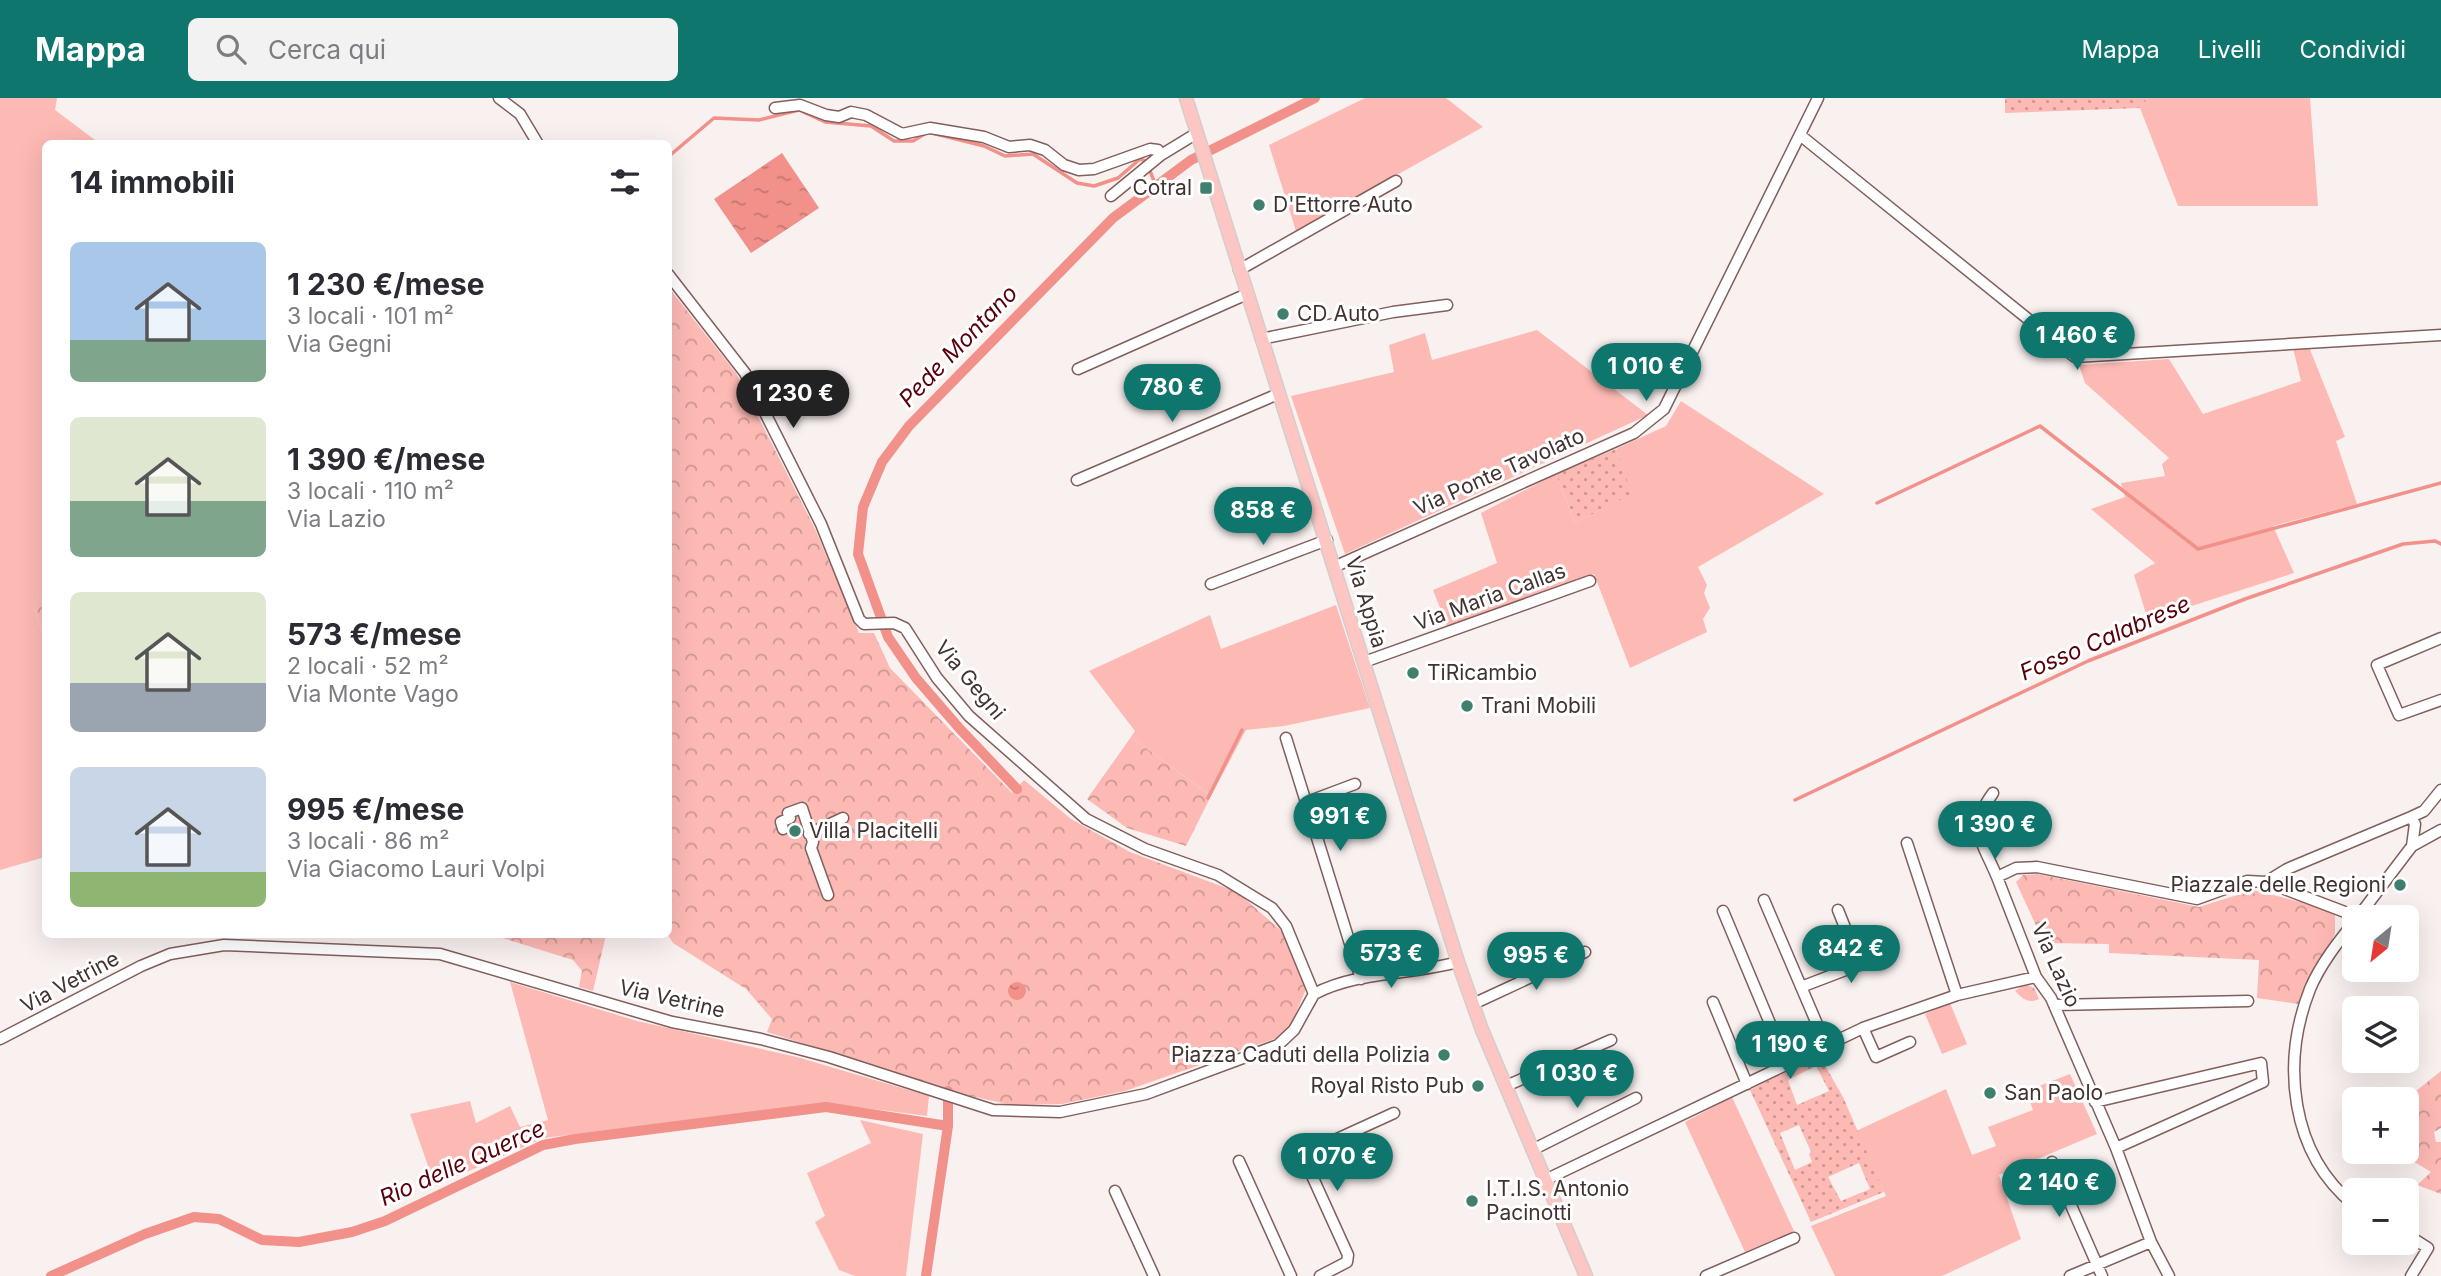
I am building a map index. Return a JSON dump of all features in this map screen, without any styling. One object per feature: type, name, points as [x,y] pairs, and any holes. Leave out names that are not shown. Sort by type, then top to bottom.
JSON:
[{"type":"main road","name":"Via Appia","points":[[1186,98],[1278,394],[1336,566],[1458,962],[1485,1037],[1586,1276]]},
{"type":"street","points":[[499,98],[520,114],[536,140]]},
{"type":"street","name":"Via Ponte Tavolato","points":[[1336,566],[1634,433],[1664,409],[1818,98]]},
{"type":"street","points":[[775,108],[800,105],[826,115],[866,114],[902,134],[930,128],[984,137],[1009,147],[1030,145],[1045,150],[1064,165],[1079,170],[1094,169],[1150,149],[1158,150],[1161,155]]},
{"type":"street","points":[[1111,196],[1161,155],[1198,134]]},
{"type":"street","points":[[1800,135],[2075,357],[2441,334]]},
{"type":"street","points":[[1239,270],[1396,181]]},
{"type":"street","name":"Via Gegni","points":[[672,279],[745,373],[810,500],[859,620],[864,624],[894,623],[905,628],[937,678],[969,716],[1086,819],[1145,849],[1217,875],[1272,908],[1286,926],[1314,994]]},
{"type":"street","points":[[1078,369],[1247,294]]},
{"type":"street","points":[[1261,338],[1394,312],[1447,305]]},
{"type":"street","points":[[1077,480],[1278,394]]},
{"type":"street","points":[[1211,584],[1327,541]]},
{"type":"street","name":"Via Maria Callas","points":[[1364,662],[1590,581]]},
{"type":"street","points":[[2441,638],[2377,665],[2399,715],[2441,700]]},
{"type":"street","points":[[1286,738],[1362,979]]},
{"type":"street","points":[[1307,802],[1355,784]]},
{"type":"street","points":[[2266,882],[2287,869],[2413,820],[2441,790]]},
{"type":"street","name":"Via Lazio","points":[[1993,793],[1981,808],[1977,824],[2036,977],[2054,1005],[2116,1148],[2151,1242],[2169,1276]]},
{"type":"street","points":[[783,829],[781,822],[790,818],[788,813],[803,808],[828,895]]},
{"type":"street","points":[[809,834],[843,818]]},
{"type":"street","points":[[2413,820],[2417,844]]},
{"type":"street","points":[[2368,905],[2417,844],[2441,830]]},
{"type":"street","points":[[1907,843],[1957,995]]},
{"type":"street","points":[[1997,877],[2016,868],[2037,867],[2197,899],[2246,881],[2266,882],[2342,909]]},
{"type":"street","points":[[1764,900],[1826,1045]]},
{"type":"street","points":[[1838,910],[1860,965]]},
{"type":"street","points":[[1723,911],[1787,1065]]},
{"type":"street","points":[[2342,937],[2311,988],[2296,1041],[2293,1079],[2301,1127],[2317,1164],[2342,1195]]},
{"type":"street","name":"Via Vetrine","points":[[0,1039],[170,954],[224,945],[440,954],[672,1022],[761,1039],[829,1057],[993,1110],[1060,1112],[1146,1094],[1278,1045],[1294,1030],[1314,994]]},
{"type":"street","points":[[1473,1004],[1585,952]]},
{"type":"street","points":[[1801,987],[1890,953]]},
{"type":"street","points":[[1314,994],[1329,986],[1458,962]]},
{"type":"street","points":[[1545,1180],[1863,1028],[1957,995],[2036,977]]},
{"type":"street","points":[[2054,1005],[2248,1001]]},
{"type":"street","points":[[1713,1002],[1747,1084]]},
{"type":"street","points":[[1863,1028],[1876,1057],[1910,1042]]},
{"type":"street","points":[[1506,1086],[1611,1040]]},
{"type":"street","points":[[2095,1102],[2261,1063],[2263,1082],[2116,1148]]},
{"type":"street","points":[[2262,1072],[2275,1069]]},
{"type":"street","points":[[1532,1150],[1636,1098]]},
{"type":"street","points":[[1321,1276],[1347,1262],[1348,1255],[1308,1167],[1307,1157],[1313,1150],[1394,1112]]},
{"type":"street","points":[[1239,1161],[1291,1276]]},
{"type":"street","points":[[2052,1162],[2095,1266],[2102,1276]]},
{"type":"street","points":[[1115,1191],[1154,1276]]},
{"type":"street","points":[[1706,1276],[1794,1238]]},
{"type":"street","points":[[2070,1276],[2151,1242]]},
{"type":"street","points":[[2411,1276],[2428,1248],[2419,1242]]},
{"type":"green space","points":[[0,98],[57,98],[55,110],[95,140],[42,140],[42,589],[34,608],[42,632],[42,858],[0,870]]},
{"type":"green space","points":[[1365,98],[1446,98],[1483,127],[1296,231],[1269,145]]},
{"type":"green space","points":[[2005,98],[2148,98],[2140,108],[2005,113]]},
{"type":"green space","points":[[2148,98],[2310,98],[2318,206],[2178,206],[2140,108]]},
{"type":"green space","points":[[672,292],[736,373],[816,531],[859,633],[874,633],[890,668],[1012,793],[1024,780],[1071,819],[1130,852],[1237,892],[1285,934],[1306,989],[1291,1025],[1277,1038],[1125,1091],[1062,1104],[1011,1105],[958,1093],[767,1032],[772,1019],[746,989],[673,943],[670,938],[672,938]]},
{"type":"green space","points":[[1537,330],[1648,415],[1345,554],[1291,396],[1394,372],[1389,345],[1425,333],[1432,360]]},
{"type":"green space","points":[[2309,347],[2345,437],[2336,441],[2357,504],[2273,526],[2294,573],[2148,620],[2134,575],[2155,563],[2091,509],[2125,497],[2121,483],[2165,476],[2162,464],[2169,458],[2085,383],[2079,365],[2169,359],[2203,414],[2301,381],[2293,348]]},
{"type":"green space","points":[[1681,401],[1824,494],[1698,567],[1707,585],[1704,593],[1710,608],[1703,619],[1707,632],[1630,668],[1594,574],[1447,626],[1433,590],[1497,563],[1481,513],[1556,474],[1575,523],[1631,494],[1616,449],[1666,426]]},
{"type":"green space","points":[[1616,449],[1632,494],[1575,523],[1556,474]]},
{"type":"green space","points":[[42,588],[42,632],[34,608]]},
{"type":"green space","points":[[1336,605],[1370,708],[1284,726],[1246,730],[1211,796],[1131,737],[1135,731],[1089,671],[1210,615],[1221,649]]},
{"type":"green space","points":[[1131,737],[1211,796],[1186,846],[1127,828],[1087,799]]},
{"type":"green space","points":[[2038,874],[2199,907],[2253,890],[2324,908],[2335,915],[2335,934],[2298,1004],[2257,998],[2259,960],[2109,953],[2109,944],[2044,943],[2016,882],[2023,875]]},
{"type":"green space","points":[[503,938],[605,938],[593,991],[579,987],[582,971],[573,960]]},
{"type":"green space","points":[[510,982],[637,1021],[797,1057],[929,1096],[927,1116],[827,1103],[544,1138],[435,1186],[410,1114],[470,1101],[476,1123],[510,1106],[520,1127],[548,1120]]},
{"type":"green space","points":[[2025,984],[2034,988],[2039,999],[2026,1000],[2015,991]]},
{"type":"green space","points":[[1950,1003],[1967,1044],[1942,1054],[1925,1014]]},
{"type":"green space","points":[[1819,1055],[1843,1097],[1884,1192],[1811,1222],[1750,1090]],"holes":[[[1816,1066],[1829,1091],[1797,1105],[1788,1080]],[[1799,1125],[1811,1152],[1809,1154],[1812,1162],[1795,1170],[1780,1133]],[[1859,1163],[1870,1189],[1841,1201],[1828,1177]]]},
{"type":"green space","points":[[2441,1071],[2441,1128],[2434,1132],[2436,1142],[2441,1142],[2441,1194],[2419,1186],[2431,1172],[2418,1164],[2419,1089]]},
{"type":"green space","points":[[2070,1074],[2097,1134],[1999,1175],[2021,1239],[1942,1276],[1835,1276],[1811,1226],[1886,1196],[1856,1131],[1946,1089],[1972,1155],[1996,1146],[1988,1127],[2033,1110],[2026,1091]]},
{"type":"green space","points":[[1732,1097],[1794,1231],[1745,1252],[1685,1122]]},
{"type":"green space","points":[[860,1120],[923,1134],[906,1276],[855,1276],[839,1270],[815,1222],[825,1216],[807,1173],[871,1143]]},
{"type":"water","points":[[782,153],[819,208],[751,253],[714,199]]},
{"type":"water","points":[[1013,982],[1021,982],[1026,991],[1024,998],[1013,1000],[1008,995],[1008,987]]},
{"type":"waterway","name":"Pede Montano","points":[[1017,789],[916,678],[888,637],[858,554],[863,507],[882,462],[909,426],[1113,218],[1191,160],[1315,98]]},
{"type":"waterway","points":[[672,154],[714,118],[759,120],[799,110],[825,122],[871,126],[894,141],[913,141],[928,132]]},
{"type":"waterway","points":[[936,134],[984,146],[1005,156],[1033,154],[1077,183],[1094,186],[1118,178],[1140,159],[1146,161],[1156,186]]},
{"type":"waterway","points":[[1877,503],[2040,426],[2198,549],[2441,483]]},
{"type":"waterway","name":"Fosso Calabrese","points":[[1795,800],[2088,661],[2245,599],[2403,544],[2435,541],[2441,544]]},
{"type":"waterway","points":[[1208,798],[1242,730]]},
{"type":"waterway","name":"Pede Montano","points":[[926,1276],[948,1126],[948,1091]]},
{"type":"waterway","name":"Rio delle Querce","points":[[51,1276],[145,1234],[194,1217],[219,1219],[262,1240],[299,1242],[352,1232],[385,1221],[543,1145],[575,1139],[826,1107],[948,1126]]},
{"type":"place","name":"Cotral","points":[[1206,188]]},
{"type":"place","name":"D'Ettorre Auto","points":[[1259,205]]},
{"type":"place","name":"CD Auto","points":[[1283,314]]},
{"type":"place","name":"TiRicambio","points":[[1413,673]]},
{"type":"place","name":"Trani Mobili","points":[[1467,706]]},
{"type":"place","name":"Villa Placitelli","points":[[795,831]]},
{"type":"place","name":"Piazzale delle Regioni","points":[[2400,885]]},
{"type":"place","name":"Piazza Caduti della Polizia","points":[[1444,1055]]},
{"type":"place","name":"Royal Risto Pub","points":[[1478,1086]]},
{"type":"place","name":"San Paolo","points":[[1990,1093]]},
{"type":"place","name":"I.T.I.S. Antonio Pacinotti","points":[[1472,1201]]}]
